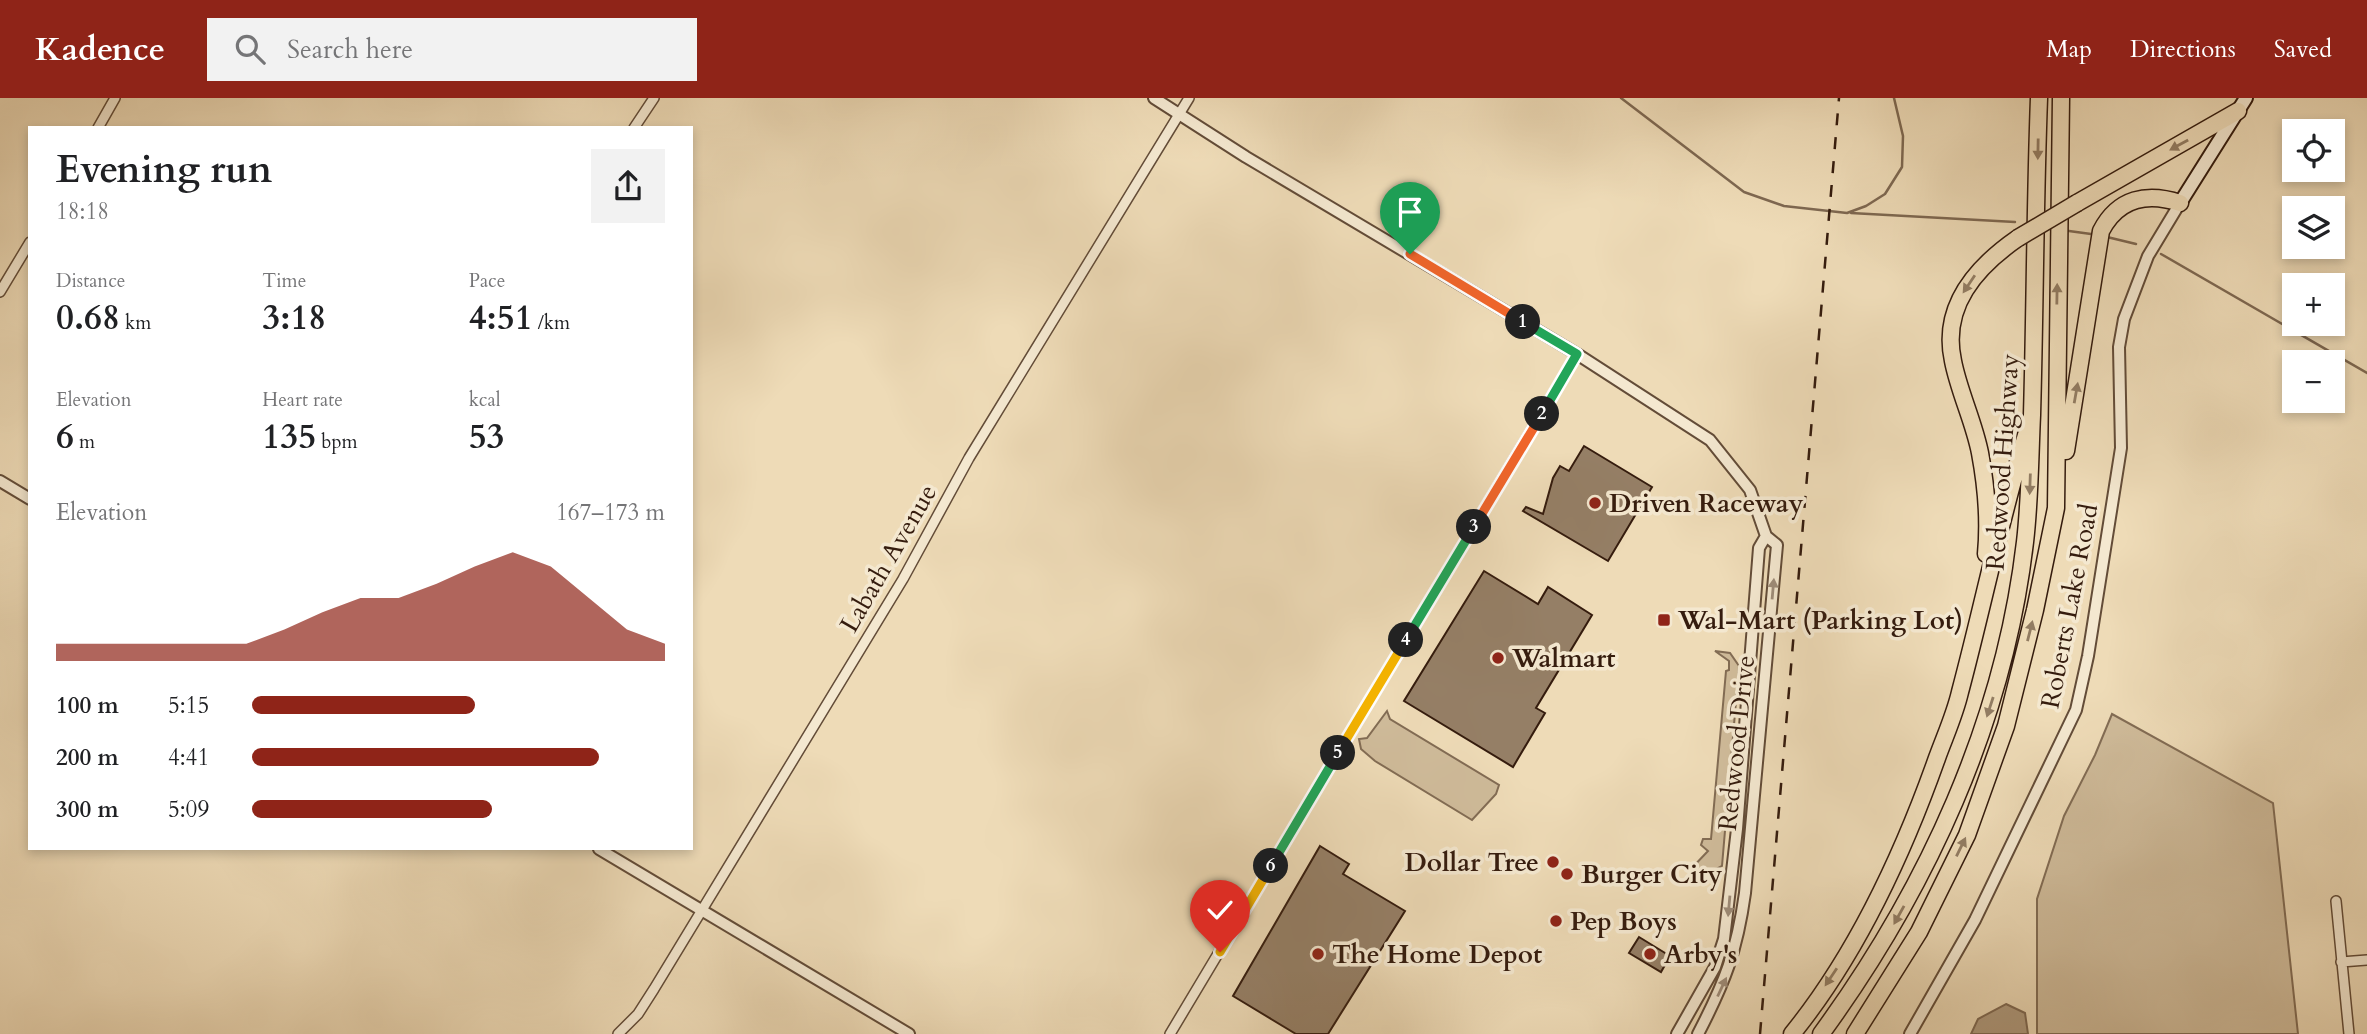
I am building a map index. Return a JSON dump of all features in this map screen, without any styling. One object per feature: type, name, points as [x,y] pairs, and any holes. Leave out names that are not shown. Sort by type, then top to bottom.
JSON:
[{"type":"highway","name":"Redwood Highway","points":[[1821,1034],[1871,962],[1916,885],[1956,797],[1983,728],[2005,653],[2020,581],[2029,501],[2039,98]]},
{"type":"highway","name":"Redwood Highway","points":[[1855,1034],[1919,932],[1967,835],[2006,726],[2035,610],[2056,508],[2061,98]]},
{"type":"highway","points":[[1982,597],[1987,541],[1980,453],[1954,366],[1951,332],[1954,313],[1969,282],[1993,255],[2018,238],[2242,104]]},
{"type":"highway","points":[[2056,508],[2086,338],[2101,231],[2117,209],[2144,197],[2161,197],[2180,203]]},
{"type":"highway","points":[[1795,1030],[1849,950],[1890,872],[1923,796],[1960,695],[1982,597],[2032,416]]},
{"type":"main road","points":[[2180,203],[2242,104]]},
{"type":"street","points":[[99,126],[116,98]]},
{"type":"street","points":[[635,126],[654,98]]},
{"type":"street","name":"Redwood Drive","points":[[1154,98],[1246,157],[1577,354],[1710,440],[1750,491],[1766,536],[1777,545],[1739,937],[1724,984],[1698,1034]]},
{"type":"street","name":"Labath Avenue","points":[[618,1034],[638,1014],[904,579],[969,458],[1189,98]]},
{"type":"street","name":"Roberts Lake Road","points":[[1910,1034],[1975,920],[2076,710],[2088,656],[2121,447],[2119,347],[2124,320],[2148,256],[2180,203]]},
{"type":"street","points":[[0,292],[28,245]]},
{"type":"street","points":[[1170,1034],[1577,354]]},
{"type":"street","points":[[0,481],[28,498]]},
{"type":"street","name":"Redwood Drive","points":[[1680,1033],[1715,967],[1724,939],[1737,829],[1759,548],[1766,536]]},
{"type":"street","points":[[601,850],[909,1034]]},
{"type":"street","points":[[2336,901],[2349,1034]]},
{"type":"street","points":[[2341,962],[2367,960]]},
{"type":"shaded area","points":[[1715,651],[1730,653],[1739,666],[1722,866],[1709,873],[1709,876],[1689,871],[1708,851],[1701,845],[1703,839],[1711,839],[1726,671],[1729,670],[1729,661]]},
{"type":"shaded area","points":[[1387,711],[1390,719],[1499,785],[1496,794],[1472,820],[1375,761],[1361,749],[1359,739],[1367,738]]},
{"type":"shaded area","points":[[2112,714],[2273,803],[2298,1034],[2037,1034],[2037,899],[2064,816]]},
{"type":"shaded area","points":[[2006,1004],[2025,1013],[2028,1034],[1971,1034],[1978,1019]]},
{"type":"building","name":"Driven Raceway","points":[[1584,446],[1652,487],[1608,561],[1523,511],[1526,507],[1543,514],[1553,478],[1560,466],[1569,471]]},
{"type":"building","name":"Walmart","points":[[1484,571],[1538,604],[1548,587],[1592,615],[1536,708],[1545,713],[1513,767],[1404,701]]},
{"type":"building","name":"The Home Depot","points":[[1320,846],[1349,864],[1343,874],[1405,911],[1328,1034],[1296,1034],[1233,996]]},
{"type":"building","name":"Arby's","points":[[1639,937],[1670,956],[1661,972],[1629,953]]},
{"type":"waterway","points":[[1621,98],[1744,192],[1784,206],[1847,213],[1866,206],[1885,194],[1902,167],[1903,136],[1894,98]]},
{"type":"waterway","points":[[1851,213],[2015,222]]},
{"type":"waterway","points":[[2069,231],[2091,234]]},
{"type":"waterway","points":[[2107,237],[2136,244]]},
{"type":"waterway","points":[[2161,254],[2367,373]]},
{"type":"railway","points":[[1760,1034],[1839,98]]},
{"type":"place","name":"Driven Raceway","points":[[1595,503]]},
{"type":"place","name":"Wal-Mart (Parking Lot)","points":[[1664,620]]},
{"type":"place","name":"Walmart","points":[[1498,658]]},
{"type":"place","name":"Dollar Tree","points":[[1553,862]]},
{"type":"place","name":"Burger City","points":[[1567,874]]},
{"type":"place","name":"Pep Boys","points":[[1556,921]]},
{"type":"place","name":"The Home Depot","points":[[1318,954]]},
{"type":"place","name":"Arby's","points":[[1650,954]]},
{"type":"route","points":[[1220,952],[1577,354],[1410,254]]}]
